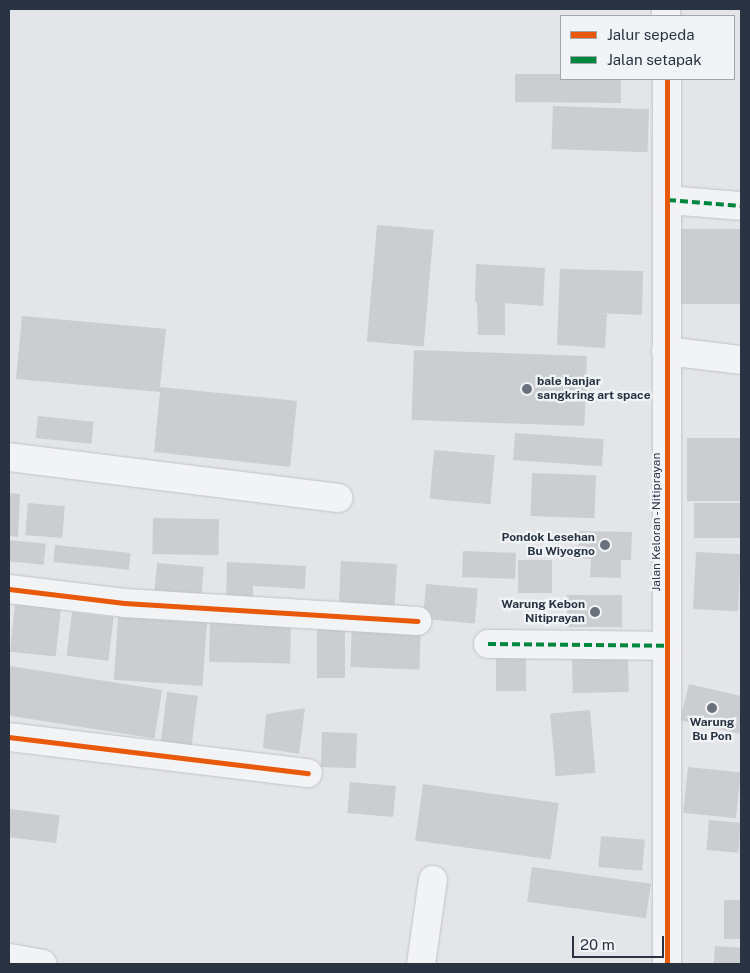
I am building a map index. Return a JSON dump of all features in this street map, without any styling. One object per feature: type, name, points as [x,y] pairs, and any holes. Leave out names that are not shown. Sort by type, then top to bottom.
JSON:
[{"type":"street","name":"Jalan Keloran - Nitiprayan","points":[[667,80],[667,964]]},
{"type":"street","points":[[668,200],[741,206]]},
{"type":"street","points":[[666,351],[741,360]]},
{"type":"street","points":[[9,457],[338,498]]},
{"type":"street","points":[[9,589],[124,603],[417,621]]},
{"type":"street","points":[[488,644],[667,646]]},
{"type":"street","points":[[9,736],[308,773]]},
{"type":"street","points":[[421,964],[433,880]]},
{"type":"street","points":[[9,958],[42,964]]},
{"type":"building","points":[[515,74],[560,74],[560,80],[621,80],[621,103],[515,102]]},
{"type":"building","points":[[553,106],[649,109],[647,152],[551,149]]},
{"type":"building","points":[[377,225],[434,230],[424,347],[367,342]]},
{"type":"building","points":[[677,229],[741,229],[741,304],[677,304]]},
{"type":"building","points":[[476,264],[545,268],[543,306],[505,303],[505,335],[478,335],[477,302],[475,302]]},
{"type":"building","points":[[560,269],[643,271],[642,315],[597,313],[607,314],[605,348],[557,345]]},
{"type":"building","points":[[22,316],[166,329],[160,387],[297,401],[290,467],[154,452],[160,392],[16,379]]},
{"type":"building","points":[[414,350],[587,356],[584,426],[412,420]]},
{"type":"building","points":[[38,416],[94,422],[91,444],[36,438]]},
{"type":"building","points":[[515,433],[604,439],[602,466],[513,460]]},
{"type":"building","points":[[687,438],[741,438],[741,501],[687,501]]},
{"type":"building","points":[[434,450],[495,455],[490,504],[430,499]]},
{"type":"building","points":[[532,473],[596,475],[594,518],[530,516]]},
{"type":"building","points":[[9,493],[20,494],[18,537],[9,536]]},
{"type":"building","points":[[28,503],[65,506],[62,538],[25,535]]},
{"type":"building","points":[[694,503],[741,503],[741,538],[694,538]]},
{"type":"building","points":[[153,518],[219,519],[218,555],[152,554]]},
{"type":"building","name":"Pondok Lesehan Bu Wiyogno","points":[[579,531],[632,532],[631,560],[621,560],[621,578],[590,577],[591,559],[578,558]]},
{"type":"building","points":[[9,540],[46,544],[44,565],[9,561]]},
{"type":"building","points":[[55,545],[131,553],[129,570],[53,562]]},
{"type":"building","points":[[463,551],[516,553],[515,579],[462,577]]},
{"type":"building","points":[[696,552],[741,554],[738,611],[693,609]]},
{"type":"building","points":[[518,560],[552,560],[552,593],[518,593]]},
{"type":"building","points":[[341,561],[397,564],[394,612],[338,609]]},
{"type":"building","points":[[227,562],[306,566],[305,589],[253,586],[253,604],[226,603]]},
{"type":"building","points":[[157,563],[204,567],[201,600],[154,596]]},
{"type":"building","points":[[426,584],[478,589],[475,623],[423,619]]},
{"type":"building","name":"Warung Kebon Nitiprayan","points":[[567,595],[622,595],[622,627],[567,627]]},
{"type":"building","points":[[15,604],[61,609],[56,657],[10,652]]},
{"type":"building","points":[[119,605],[208,611],[203,686],[114,680]]},
{"type":"building","points":[[72,612],[114,617],[108,661],[67,656]]},
{"type":"building","points":[[210,616],[291,617],[290,663],[209,662]]},
{"type":"building","points":[[352,620],[421,622],[419,669],[350,667]]},
{"type":"building","points":[[317,629],[345,629],[345,678],[317,678]]},
{"type":"building","points":[[628,652],[629,692],[573,693],[572,653]]},
{"type":"building","points":[[496,655],[526,655],[526,691],[496,691]]},
{"type":"building","points":[[10,666],[162,690],[154,738],[9,715]]},
{"type":"building","name":"Warung Bu Pon","points":[[689,684],[741,696],[741,734],[680,720]]},
{"type":"building","points":[[167,692],[198,696],[192,746],[161,743]]},
{"type":"building","points":[[305,708],[299,754],[263,748],[266,714]]},
{"type":"building","points":[[590,710],[595,773],[556,776],[550,713]]},
{"type":"building","points":[[322,732],[357,733],[356,768],[321,767]]},
{"type":"building","points":[[688,767],[741,773],[736,818],[683,813]]},
{"type":"building","points":[[350,782],[396,786],[393,817],[347,813]]},
{"type":"building","points":[[423,784],[559,803],[551,860],[415,840]]},
{"type":"building","points":[[9,809],[60,815],[56,843],[9,837]]},
{"type":"building","points":[[709,820],[741,823],[738,853],[706,850]]},
{"type":"building","points":[[601,836],[645,840],[642,871],[598,867]]},
{"type":"building","points":[[532,867],[651,884],[646,918],[527,902]]},
{"type":"building","points":[[724,900],[741,900],[741,939],[724,939]]},
{"type":"building","points":[[715,946],[741,948],[740,964],[714,964]]},
{"type":"marked path","points":[[668,200],[741,206]]},
{"type":"marked path","points":[[488,644],[667,646]]},
{"type":"cycle path","points":[[667,80],[667,964]]},
{"type":"cycle path","points":[[9,589],[124,603],[417,621]]},
{"type":"cycle path","points":[[9,737],[308,773]]},
{"type":"place","name":"bale banjar sangkring art space","points":[[527,389]]},
{"type":"place","name":"Pondok Lesehan Bu Wiyogno","points":[[605,545]]},
{"type":"place","name":"Warung Kebon Nitiprayan","points":[[595,612]]},
{"type":"place","name":"Warung Bu Pon","points":[[712,708]]}]
